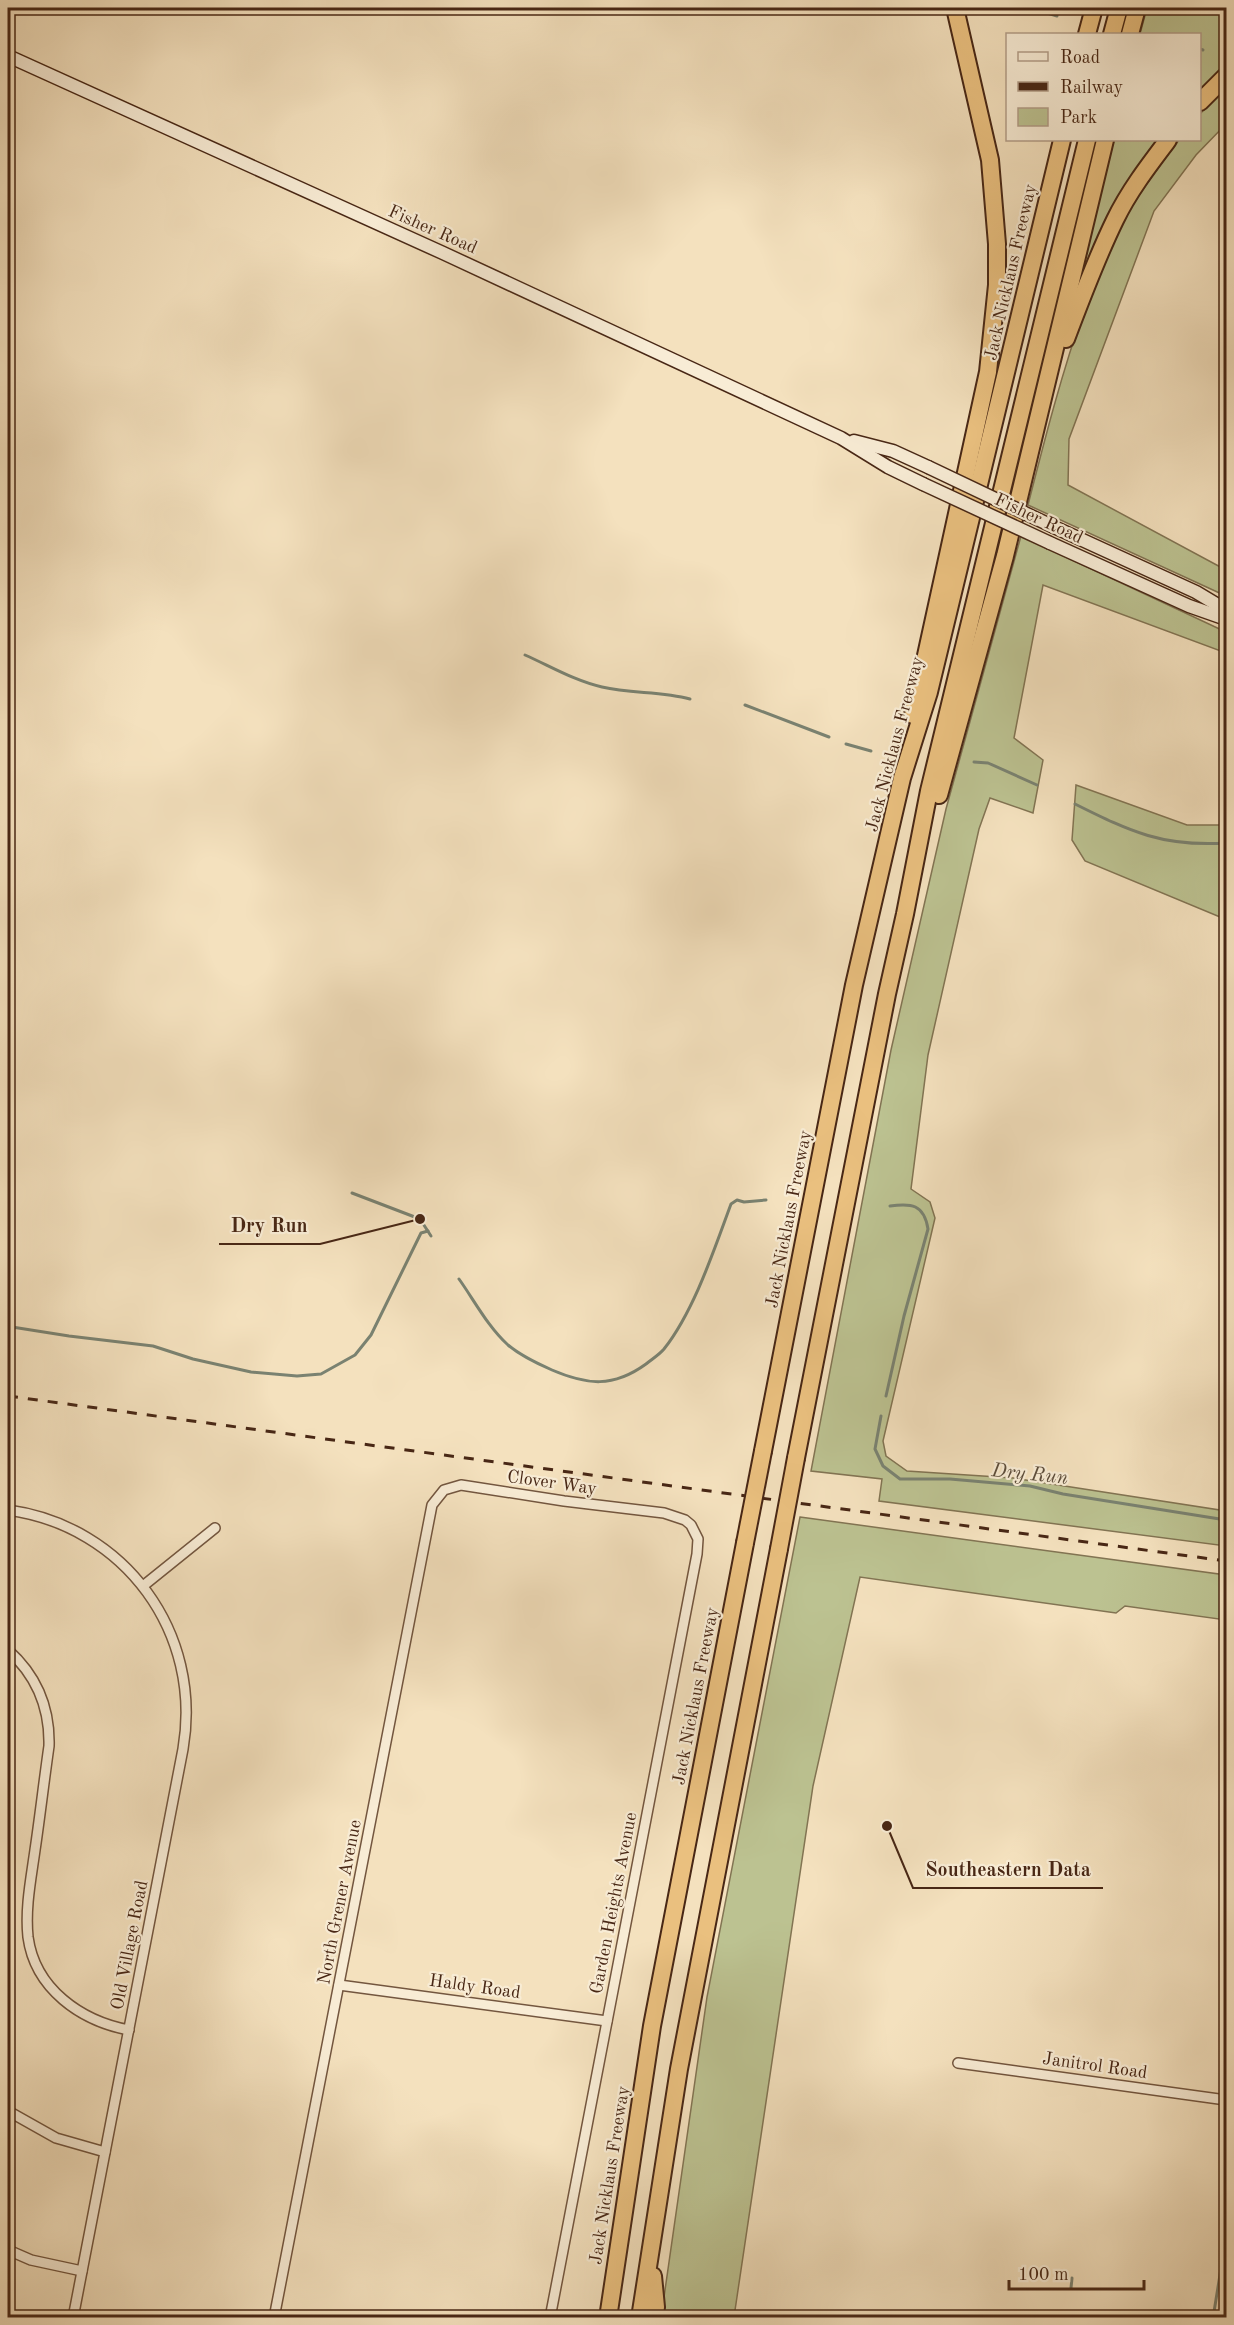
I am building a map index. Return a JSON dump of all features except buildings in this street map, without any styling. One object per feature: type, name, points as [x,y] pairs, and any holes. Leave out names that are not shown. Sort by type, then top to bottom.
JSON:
[{"type":"highway","points":[[948,8],[981,115]]},
{"type":"highway","points":[[902,778],[917,689],[988,372],[997,285],[998,243],[990,160],[955,8]]},
{"type":"highway","points":[[1087,33],[1094,8]]},
{"type":"highway","points":[[1112,33],[1119,8]]},
{"type":"highway","points":[[1130,33],[1137,8]]},
{"type":"highway","points":[[1201,101],[1227,76]]},
{"type":"highway","name":"Jack Nicklaus Freeway","points":[[608,2318],[652,2026],[854,985],[902,778],[929,692],[1062,141]]},
{"type":"highway","points":[[640,2318],[679,2069],[887,994],[929,791],[1087,141]]},
{"type":"highway","points":[[905,914],[1005,556],[1105,141]]},
{"type":"highway","points":[[1039,413],[1086,285],[1115,218],[1167,141]]},
{"type":"highway","points":[[650,2251],[656,2307],[654,2318]]},
{"type":"main road","name":"Fisher Road","points":[[8,56],[443,253],[841,438],[888,467],[1050,543],[1189,606],[1227,619]]},
{"type":"main road","name":"Fisher Road","points":[[841,438],[893,451],[1196,592],[1227,610]]},
{"type":"street","name":"Clover Way","points":[[438,1495],[448,1487],[470,1486],[564,1501],[664,1513]]},
{"type":"street","name":"North Grener Avenue","points":[[274,2318],[432,1505],[438,1495]]},
{"type":"street","name":"Old Village Road","points":[[8,1510],[48,1520],[77,1532],[109,1552],[143,1586],[163,1618],[178,1654],[186,1692],[187,1714],[183,1749],[73,2318]]},
{"type":"street","name":"Garden Heights Avenue","points":[[550,2318],[697,1554],[698,1539],[691,1525],[685,1520],[664,1513]]},
{"type":"street","points":[[143,1586],[214,1528]]},
{"type":"street","points":[[8,1650],[32,1677],[48,1720],[49,1746],[28,1901],[28,1939],[33,1954],[49,1984],[68,2005],[96,2021],[129,2030]]},
{"type":"street","name":"Haldy Road","points":[[339,1985],[607,2021]]},
{"type":"street","name":"Janitrol Road","points":[[958,2063],[1227,2100]]},
{"type":"street","points":[[8,2111],[56,2138],[105,2152]]},
{"type":"street","points":[[8,2250],[31,2260],[82,2271]]},
{"type":"green space","points":[[1147,8],[1226,8],[1226,69],[1201,96],[1201,33],[1140,33]]},
{"type":"green space","points":[[1226,86],[1226,124],[1196,155],[1154,211],[1069,439],[1068,485],[1226,570],[1226,596],[1028,505],[1069,356],[1085,307],[1111,243],[1142,190],[1178,141],[1201,141],[1201,113]]},
{"type":"green space","points":[[1114,141],[1162,141],[1073,302]]},
{"type":"green space","points":[[1021,536],[1226,632],[1226,653],[1043,585],[1014,738],[1043,760],[1033,813],[990,798],[979,829],[928,1055],[911,1189],[930,1202],[935,1218],[883,1441],[886,1456],[907,1471],[1013,1478],[1226,1511],[1226,1546],[879,1501],[882,1479],[811,1471],[891,1050],[946,809]]},
{"type":"green space","points":[[1076,785],[1187,825],[1226,825],[1226,903],[1220,917],[1085,861],[1072,840]]},
{"type":"green space","points":[[800,1517],[1226,1575],[1226,1620],[1125,1606],[1116,1613],[860,1577],[813,1786],[734,2317],[661,2318],[707,1997]]},
{"type":"waterway","points":[[1031,8],[1057,16]]},
{"type":"waterway","points":[[525,655],[592,684],[690,699]]},
{"type":"waterway","points":[[745,705],[829,737]]},
{"type":"waterway","points":[[846,744],[871,751]]},
{"type":"waterway","points":[[974,762],[988,763],[1037,785]]},
{"type":"waterway","points":[[1075,804],[1148,836],[1184,843],[1226,843]]},
{"type":"waterway","name":"Dry Run","points":[[352,1193],[420,1219],[431,1236]]},
{"type":"waterway","name":"Dry Run","points":[[459,1279],[494,1330],[518,1353],[577,1379],[600,1382],[611,1380],[634,1372],[646,1364],[662,1351],[675,1334],[694,1299],[731,1204],[737,1200],[744,1202],[766,1200]]},
{"type":"waterway","name":"Dry Run","points":[[886,1396],[904,1316],[928,1229],[920,1210],[910,1205],[890,1206]]},
{"type":"waterway","name":"Dry Run","points":[[12,1327],[153,1346],[193,1359],[251,1372],[297,1376],[321,1374],[355,1355],[371,1335],[421,1233],[428,1231]]},
{"type":"waterway","name":"Dry Run","points":[[881,1416],[875,1449],[883,1466],[900,1479],[950,1479],[1030,1486],[1063,1494],[1226,1520]]},
{"type":"waterway","points":[[1222,2153],[1226,2157]]},
{"type":"waterway","points":[[1213,2318],[1226,2238]]},
{"type":"waterway","points":[[1071,2288],[1072,2278]]},
{"type":"railway","points":[[8,1396],[1226,1561]]},
{"type":"place","name":"Dry Run","points":[[420,1219]]},
{"type":"place","name":"Southeastern Data","points":[[887,1826]]}]
